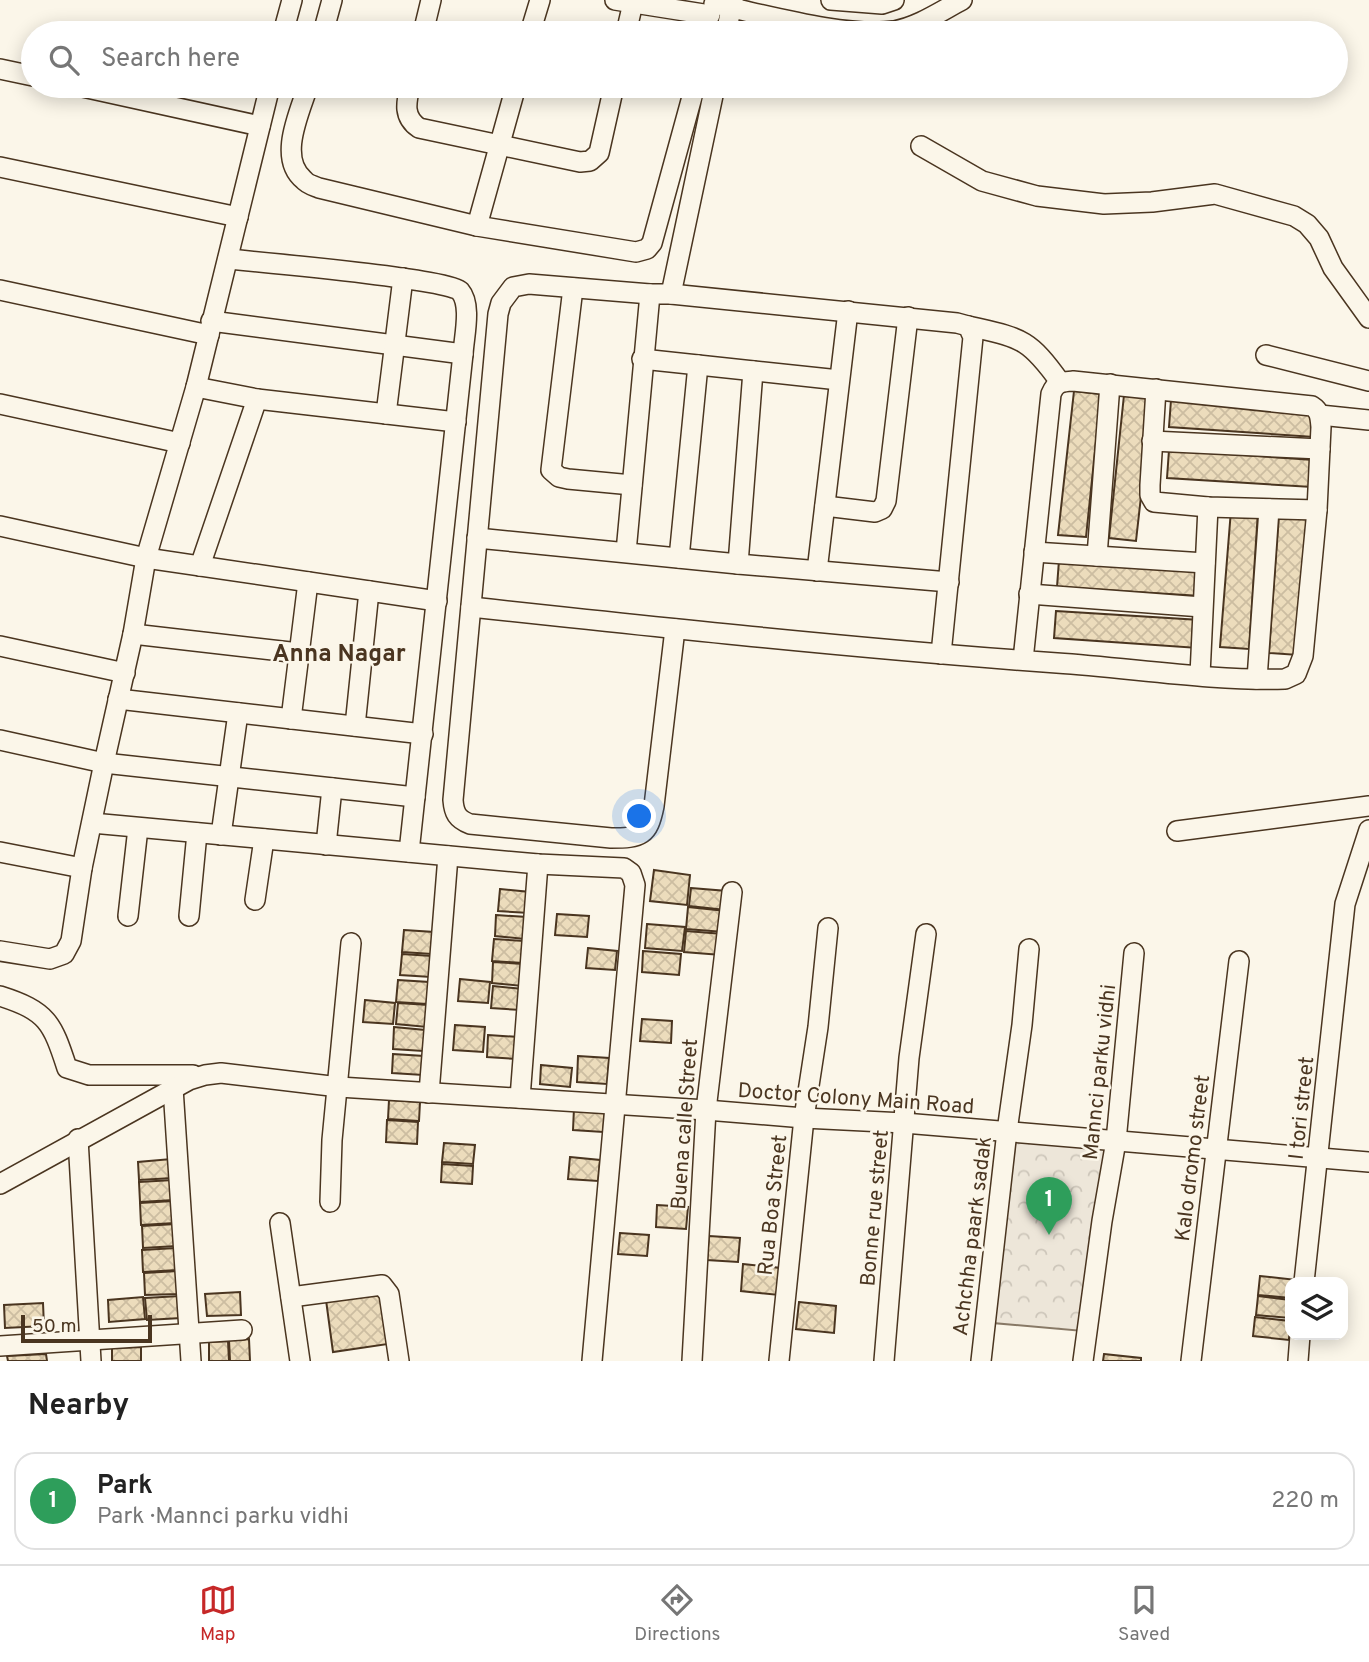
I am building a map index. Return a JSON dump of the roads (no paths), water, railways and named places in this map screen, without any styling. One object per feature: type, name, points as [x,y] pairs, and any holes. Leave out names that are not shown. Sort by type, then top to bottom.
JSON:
[{"type":"street","points":[[286,21],[292,0]]},
{"type":"street","points":[[326,21],[332,0]]},
{"type":"street","points":[[426,21],[431,0]]},
{"type":"street","points":[[534,21],[540,0]]},
{"type":"street","points":[[831,0],[882,4],[894,0]]},
{"type":"street","points":[[922,21],[962,0]]},
{"type":"street","points":[[625,21],[624,1],[796,21]]},
{"type":"street","points":[[0,69],[21,73]]},
{"type":"street","points":[[133,98],[260,126]]},
{"type":"street","points":[[0,951],[50,959],[64,954],[71,941],[82,868],[134,634],[146,558],[196,387],[267,98]]},
{"type":"street","points":[[305,98],[291,146],[294,165],[303,180],[318,188],[477,226],[636,252],[647,249],[656,230],[692,98]]},
{"type":"street","points":[[408,98],[408,118],[419,128],[580,162],[590,161],[598,153],[611,98]]},
{"type":"street","points":[[477,226],[513,98]]},
{"type":"street","points":[[671,294],[712,98]]},
{"type":"street","points":[[921,146],[982,181],[1037,196],[1104,204],[1152,202],[1215,194],[1294,216],[1307,224],[1319,238],[1333,268],[1369,318]]},
{"type":"street","points":[[0,167],[238,217]]},
{"type":"street","points":[[228,259],[454,286],[463,296],[466,306],[463,354],[409,852]]},
{"type":"street","points":[[386,414],[403,278]]},
{"type":"street","points":[[675,629],[654,806],[650,826],[645,832],[632,838],[611,838],[461,821],[456,815],[453,800],[477,538],[500,303],[513,287],[520,284],[671,294],[957,323],[1014,337],[1026,343],[1037,351],[1060,382]]},
{"type":"street","points":[[573,288],[551,470],[559,477],[568,479],[632,485]]},
{"type":"street","points":[[0,290],[210,328],[463,354]]},
{"type":"street","points":[[626,552],[650,294]]},
{"type":"street","points":[[817,571],[848,311]]},
{"type":"street","points":[[825,506],[876,512],[883,509],[908,317]]},
{"type":"street","points":[[941,654],[973,337],[968,326]]},
{"type":"street","points":[[1266,355],[1369,381]]},
{"type":"street","points":[[642,359],[839,380]]},
{"type":"street","points":[[680,558],[698,365]]},
{"type":"street","points":[[738,564],[753,370]]},
{"type":"street","points":[[471,607],[941,654],[1200,675],[1285,679],[1296,674],[1300,666],[1317,510],[1320,415],[1312,406],[1156,388],[1060,382],[1051,394],[1023,660]]},
{"type":"street","points":[[1097,556],[1110,384]]},
{"type":"street","points":[[196,387],[257,399],[456,422]]},
{"type":"street","points":[[1156,388],[1151,499],[1159,504],[1317,510]]},
{"type":"street","points":[[200,566],[257,399]]},
{"type":"street","points":[[0,404],[180,443]]},
{"type":"street","points":[[1320,415],[1369,420]]},
{"type":"street","points":[[1152,441],[1320,449]]},
{"type":"street","points":[[1200,675],[1208,507]]},
{"type":"street","points":[[1256,678],[1269,509]]},
{"type":"street","points":[[0,526],[146,558],[437,601]]},
{"type":"street","points":[[477,538],[949,582]]},
{"type":"street","points":[[1034,552],[1205,563]]},
{"type":"street","points":[[291,719],[308,582]]},
{"type":"street","points":[[355,726],[369,591]]},
{"type":"street","points":[[1029,594],[1202,607]]},
{"type":"street","points":[[134,634],[299,653]]},
{"type":"street","points":[[0,646],[125,673]]},
{"type":"street","points":[[118,699],[423,734]]},
{"type":"street","points":[[221,835],[238,713]]},
{"type":"street","points":[[0,740],[104,762],[415,797]]},
{"type":"street","points":[[326,845],[332,788]]},
{"type":"street","points":[[1177,831],[1369,806]]},
{"type":"street","points":[[92,823],[538,864],[624,868],[634,878],[592,1361]]},
{"type":"street","points":[[128,916],[138,828]]},
{"type":"street","name":"I tori street","points":[[1305,1277],[1345,904],[1369,830]]},
{"type":"street","points":[[189,916],[197,833]]},
{"type":"street","points":[[256,900],[264,839]]},
{"type":"street","points":[[0,852],[82,868]]},
{"type":"street","points":[[429,1093],[448,856]]},
{"type":"street","points":[[520,1098],[538,864]]},
{"type":"street","name":"Buena calle Street","points":[[692,1361],[706,1110],[732,892]]},
{"type":"street","name":"Rua Boa Street","points":[[779,1361],[804,1118],[818,1027],[828,928]]},
{"type":"street","name":"Bonne rue street","points":[[884,1361],[909,1058],[926,934]]},
{"type":"street","points":[[330,1202],[332,1140],[351,943]]},
{"type":"street","name":"Achchha paark sadak","points":[[981,1361],[1029,949]]},
{"type":"street","name":"Mannci parku vidhi","points":[[1083,1361],[1116,1141],[1134,953]]},
{"type":"street","name":"Kalo dromo street","points":[[1191,1361],[1240,961]]},
{"type":"street","name":"Doctor Colony Main Road","points":[[0,996],[21,1002],[47,1018],[57,1036],[67,1068],[89,1075],[220,1073],[339,1087],[904,1123],[1369,1162]]},
{"type":"street","points":[[0,1184],[173,1088],[205,1075]]},
{"type":"street","points":[[173,1088],[191,1361]]},
{"type":"street","points":[[78,1139],[91,1361]]},
{"type":"street","points":[[280,1223],[300,1361]]},
{"type":"street","points":[[291,1297],[382,1285],[389,1294],[399,1361]]},
{"type":"street","points":[[0,1346],[242,1330]]},
{"type":"street","points":[[1297,1361],[1299,1340]]},
{"type":"place","name":"Park","points":[[1049,1235]]},
{"type":"district","name":"Anna Nagar","points":[[339,653]]}]
